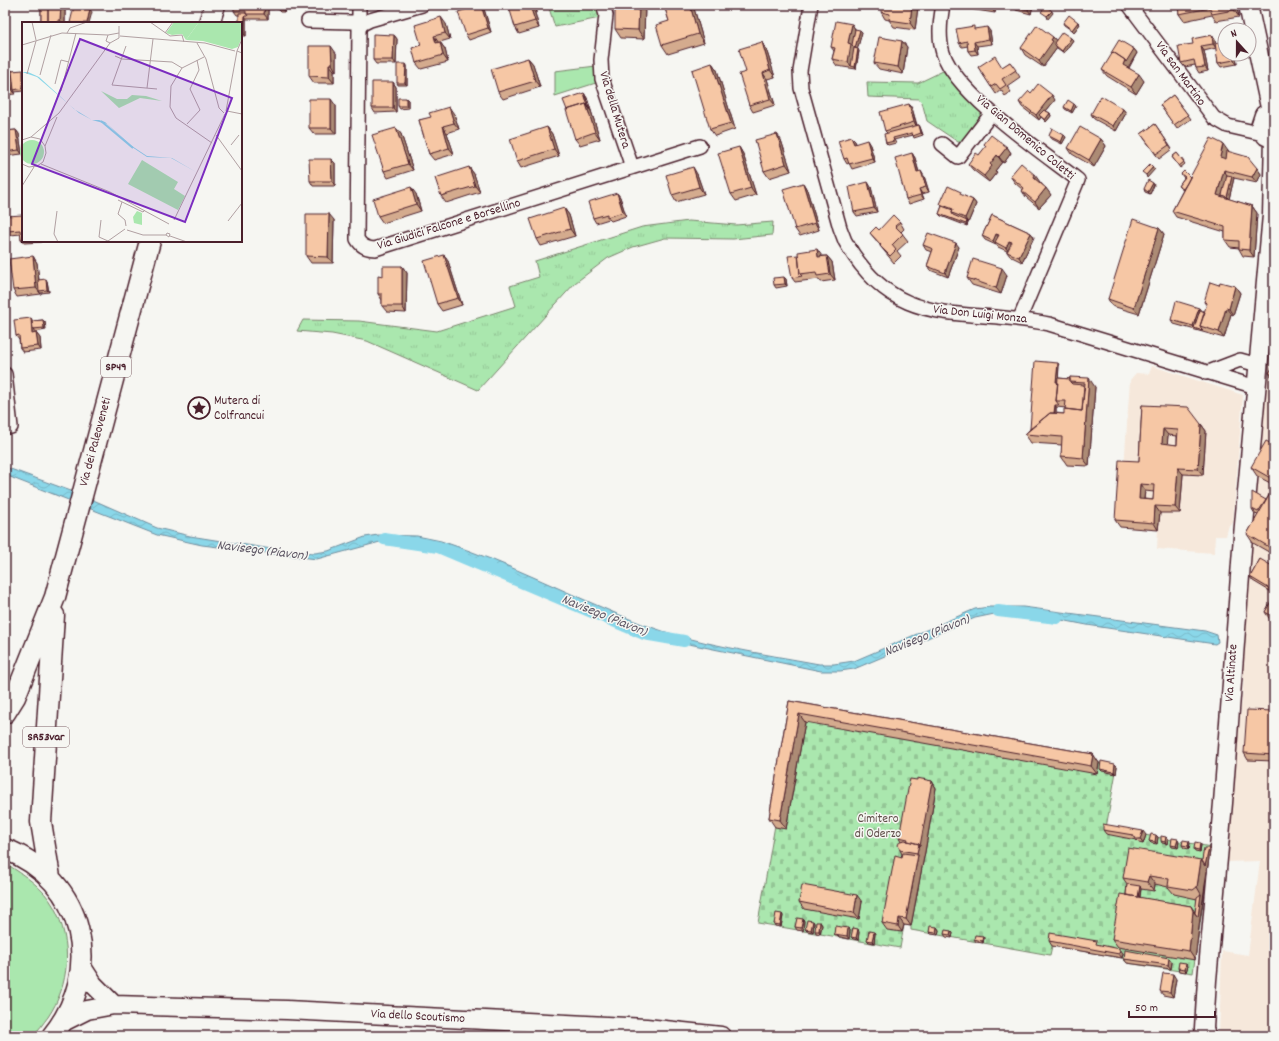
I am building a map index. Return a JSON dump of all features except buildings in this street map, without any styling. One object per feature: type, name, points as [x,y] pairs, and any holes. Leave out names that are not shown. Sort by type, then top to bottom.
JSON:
[{"type":"main road","name":"Via dei Paleoveneti","points":[[5,713],[15,697],[55,597],[150,242]]},
{"type":"main road","name":"Via dei Paleoveneti","points":[[50,877],[41,822],[55,597]]},
{"type":"main road","name":"SR53var","points":[[5,849],[23,856],[50,877],[67,900],[78,926],[82,953],[82,967],[75,1000],[64,1021],[52,1036]]},
{"type":"street","name":"Via Giudici Falcone e Borsellino","points":[[359,5],[359,17],[362,24],[359,29],[357,239],[363,246],[375,249],[700,146]]},
{"type":"street","points":[[308,21],[352,22],[362,24],[370,20],[422,5]]},
{"type":"street","name":"Via della Mutera","points":[[603,5],[606,15],[601,64],[602,80],[632,167]]},
{"type":"street","name":"Via Don Luigi Monza","points":[[811,5],[800,71],[801,88],[840,228],[853,255],[879,285],[910,304],[939,312],[1020,318],[1081,333],[1206,373],[1256,387]]},
{"type":"street","name":"Via Gian Domenico Coletti","points":[[943,5],[940,38],[944,54],[951,70],[959,81],[992,113],[1078,180],[1020,318]]},
{"type":"street","name":"Via san Martino","points":[[1129,5],[1208,113],[1228,126],[1242,129],[1269,126]]},
{"type":"street","name":"Via Altinate","points":[[1204,1033],[1256,387],[1258,365],[1268,323],[1272,215],[1269,126],[1248,5]]},
{"type":"street","points":[[942,144],[958,158],[992,113]]},
{"type":"street","points":[[1206,373],[1240,360],[1258,365]]},
{"type":"street","points":[[5,374],[11,427]]},
{"type":"street","points":[[82,967],[93,984],[114,1005]]},
{"type":"street","name":"Via dello Scoutismo","points":[[64,1021],[87,1010],[114,1005],[287,1010],[646,1028],[721,1036]]},
{"type":"shaded area","points":[[1267,331],[1274,336],[1274,1036],[1219,1036],[1222,951],[1248,955],[1260,861],[1226,862],[1244,677],[1238,674],[1255,514]]},
{"type":"shaded area","points":[[1152,366],[1243,395],[1233,522],[1229,525],[1226,536],[1215,536],[1214,553],[1157,549],[1158,530],[1120,527],[1130,380],[1136,373],[1149,374]]},
{"type":"green space","points":[[548,5],[598,5],[600,18],[555,27]]},
{"type":"green space","points":[[596,66],[599,82],[555,96],[555,71]]},
{"type":"green space","points":[[943,71],[960,91],[986,113],[963,143],[958,142],[927,121],[922,102],[919,99],[868,97],[867,82],[918,83]]},
{"type":"green space","points":[[689,221],[736,225],[773,222],[772,235],[733,239],[665,238],[633,247],[608,258],[575,283],[478,390],[367,341],[332,334],[297,331],[303,320],[359,321],[437,331],[516,306],[510,286],[539,277],[535,261],[642,227]]},
{"type":"green space","name":"Cimitero di Oderzo","points":[[795,710],[1117,766],[1106,828],[1211,847],[1193,973],[1127,963],[1122,958],[1052,946],[1050,955],[911,930],[911,926],[904,925],[900,948],[758,923]]},
{"type":"green space","points":[[5,863],[39,887],[50,900],[60,920],[66,949],[65,977],[55,1005],[39,1029],[32,1035],[19,1037],[5,1036]]},
{"type":"water","points":[[5,467],[82,495],[157,528],[190,536],[284,551],[315,553],[328,551],[365,537],[378,535],[417,536],[441,541],[517,570],[642,624],[685,638],[730,648],[819,664],[834,664],[854,661],[975,609],[989,607],[1023,607],[1205,631],[1217,635],[1218,642],[1215,644],[1087,625],[1020,612],[1004,612],[975,618],[854,669],[821,671],[684,643],[624,623],[436,545],[408,541],[380,542],[317,559],[202,545],[157,535],[5,475]]},
{"type":"waterway","name":"Navisego (Piavon)","points":[[384,539],[438,547],[644,634],[684,641]]},
{"type":"waterway","name":"Navisego (Piavon)","points":[[998,611],[1057,618]]},
{"type":"place","name":"Mutera di Colfrancui","points":[[199,408]]}]
